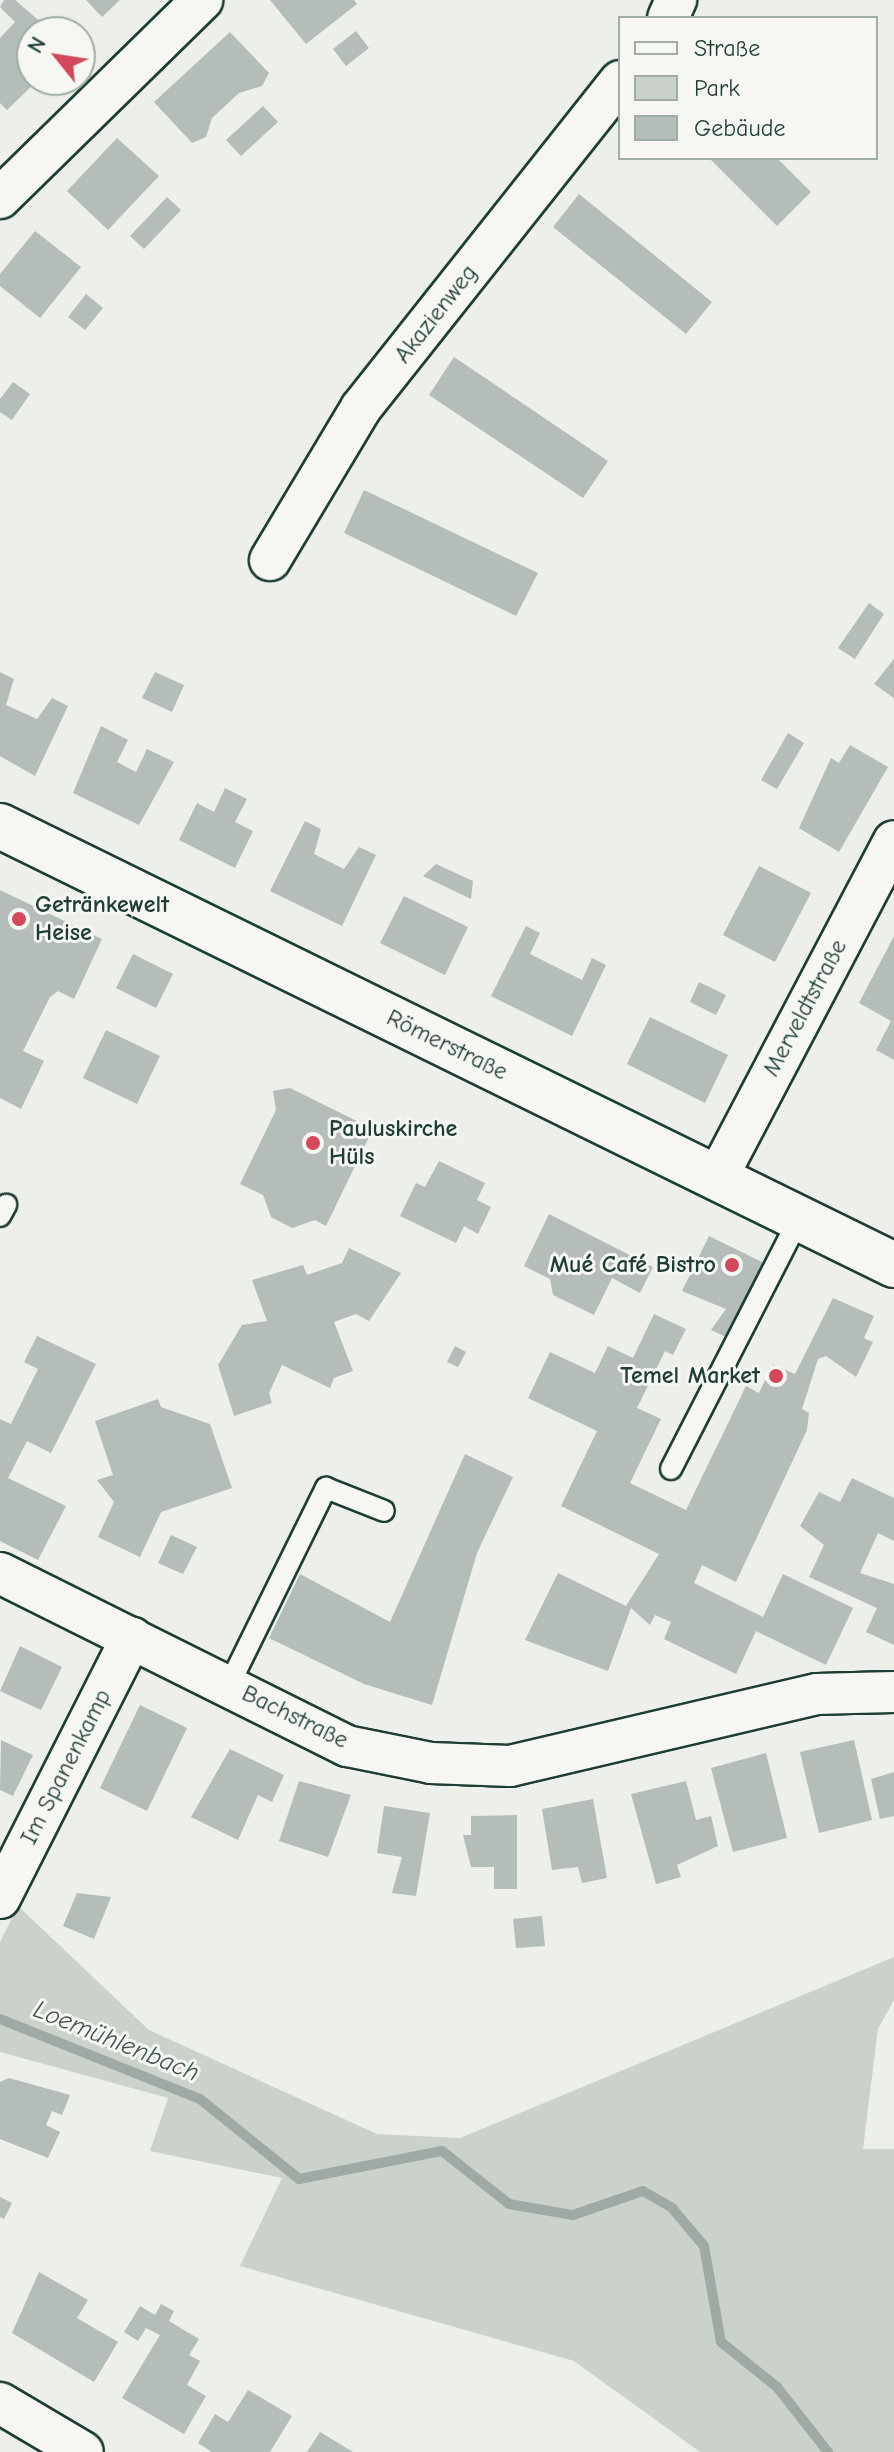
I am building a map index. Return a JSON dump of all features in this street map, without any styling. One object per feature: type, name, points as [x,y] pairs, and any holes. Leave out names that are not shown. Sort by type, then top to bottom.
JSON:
[{"type":"main road","name":"Römerstraße","points":[[0,826],[894,1265]]},
{"type":"street","points":[[0,198],[202,0]]},
{"type":"street","name":"Akazienweg","points":[[270,560],[361,408],[618,84]]},
{"type":"street","name":"Merveldtstraße","points":[[718,1176],[894,841]]},
{"type":"street","name":"Bachstraße","points":[[0,1573],[347,1746],[431,1763],[510,1766],[817,1694],[894,1692]]},
{"type":"street","name":"Im Spanenkamp","points":[[0,1898],[132,1637]]},
{"type":"street","points":[[0,2403],[83,2452]]},
{"type":"lane","points":[[671,1469],[800,1217]]},
{"type":"lane","points":[[229,1685],[326,1488],[384,1511]]},
{"type":"green space","points":[[18,1906],[149,2030],[377,2134],[460,2138],[894,1957],[894,2000],[878,2029],[863,2149],[894,2149],[894,2452],[700,2452],[574,2361],[240,2266],[282,2178],[150,2151],[168,2098],[0,2052],[0,1942]]},
{"type":"building","points":[[4,0],[15,0],[34,16],[16,16],[16,96],[21,96],[7,110],[0,103],[0,38],[15,22],[0,7]]},
{"type":"building","points":[[86,0],[120,0],[102,17]]},
{"type":"building","points":[[270,0],[354,0],[357,4],[306,44]]},
{"type":"building","points":[[356,31],[369,48],[346,66],[333,49]]},
{"type":"building","points":[[230,32],[269,73],[262,86],[239,93],[212,118],[206,137],[192,143],[154,102]]},
{"type":"building","points":[[263,106],[278,122],[241,156],[226,140]]},
{"type":"building","points":[[117,138],[159,176],[108,230],[67,191]]},
{"type":"building","points":[[711,160],[779,160],[811,192],[777,226]]},
{"type":"building","points":[[579,194],[712,302],[686,334],[553,227]]},
{"type":"building","points":[[167,197],[181,210],[144,249],[130,236]]},
{"type":"building","points":[[35,231],[81,267],[40,318],[0,286],[0,274]]},
{"type":"building","points":[[86,294],[103,308],[85,330],[68,317]]},
{"type":"building","points":[[454,357],[608,461],[583,498],[429,395]]},
{"type":"building","points":[[13,382],[30,394],[12,420],[0,412],[0,399]]},
{"type":"building","points":[[364,490],[538,573],[516,616],[344,533]]},
{"type":"building","points":[[869,603],[884,614],[855,659],[838,648]]},
{"type":"building","points":[[894,659],[894,698],[874,684]]},
{"type":"building","points":[[0,672],[14,679],[6,705],[37,719],[52,698],[68,706],[35,776],[0,756]]},
{"type":"building","points":[[155,672],[184,685],[172,712],[142,698]]},
{"type":"building","points":[[101,726],[128,740],[117,762],[136,772],[147,749],[174,762],[139,825],[73,793]]},
{"type":"building","points":[[788,733],[804,743],[777,789],[761,780]]},
{"type":"building","points":[[850,745],[888,767],[839,852],[799,828],[831,758],[839,763]]},
{"type":"building","points":[[225,788],[247,799],[235,822],[253,831],[235,868],[179,840],[197,803],[214,812]]},
{"type":"building","points":[[305,821],[321,829],[314,854],[344,869],[359,847],[376,855],[342,926],[270,891]]},
{"type":"building","points":[[436,864],[473,881],[471,899],[423,876]]},
{"type":"building","points":[[759,866],[811,893],[775,962],[723,935]]},
{"type":"building","points":[[0,890],[102,939],[74,999],[58,991],[50,997],[23,1051],[44,1061],[21,1109],[0,1098]]},
{"type":"building","points":[[404,896],[468,927],[445,975],[380,943]]},
{"type":"building","points":[[526,926],[540,933],[530,954],[582,980],[592,958],[606,965],[572,1036],[491,996]]},
{"type":"building","points":[[894,936],[894,1060],[876,1050],[891,1021],[859,1003]]},
{"type":"building","points":[[133,954],[173,974],[156,1008],[116,988]]},
{"type":"building","points":[[699,982],[726,995],[716,1015],[690,1002]]},
{"type":"building","points":[[650,1017],[728,1055],[705,1103],[627,1064]]},
{"type":"building","points":[[106,1030],[160,1056],[137,1104],[83,1078]]},
{"type":"building","name":"Pauluskirche Hüls","points":[[290,1088],[373,1129],[326,1226],[315,1220],[292,1228],[271,1217],[263,1195],[240,1184],[276,1110],[273,1091]]},
{"type":"building","points":[[439,1161],[485,1183],[477,1200],[491,1207],[478,1234],[464,1226],[456,1243],[400,1216],[416,1183],[425,1187]]},
{"type":"building","points":[[549,1214],[653,1267],[640,1293],[612,1278],[594,1315],[553,1295],[550,1279],[524,1266]]},
{"type":"building","points":[[709,1236],[764,1263],[728,1338],[711,1330],[726,1309],[682,1291]]},
{"type":"building","points":[[349,1248],[401,1273],[369,1321],[356,1314],[334,1322],[353,1371],[334,1378],[330,1388],[282,1365],[269,1393],[272,1403],[234,1416],[218,1365],[242,1325],[267,1321],[252,1280],[303,1265],[307,1275],[342,1263]]},
{"type":"building","points":[[833,1298],[874,1316],[864,1338],[873,1342],[856,1377],[826,1356],[818,1359],[802,1409],[809,1413],[807,1430],[736,1582],[702,1565],[694,1583],[763,1617],[783,1574],[853,1608],[826,1665],[756,1631],[736,1674],[664,1639],[671,1622],[655,1615],[650,1625],[631,1608],[608,1671],[525,1640],[558,1573],[626,1606],[659,1554],[561,1506],[597,1431],[528,1398],[550,1352],[595,1373],[608,1346],[633,1358],[654,1314],[686,1329],[673,1355],[665,1351],[637,1408],[661,1419],[630,1483],[686,1510],[746,1386],[759,1393],[773,1364],[795,1374]]},
{"type":"building","points":[[37,1336],[96,1364],[51,1453],[27,1441],[8,1478],[66,1506],[38,1560],[0,1541],[0,1419],[11,1424],[38,1369],[24,1362]]},
{"type":"building","points":[[455,1346],[466,1352],[458,1367],[447,1362]]},
{"type":"building","points":[[158,1399],[161,1407],[210,1424],[232,1488],[161,1512],[140,1557],[98,1537],[114,1502],[97,1480],[113,1475],[95,1421]]},
{"type":"building","points":[[465,1454],[513,1477],[477,1553],[432,1705],[364,1684],[269,1638],[300,1574],[390,1622]]},
{"type":"building","points":[[852,1478],[894,1498],[894,1541],[878,1533],[860,1573],[894,1584],[894,1645],[866,1632],[877,1608],[809,1577],[824,1545],[800,1526],[819,1492],[840,1502]]},
{"type":"building","points":[[171,1535],[197,1547],[183,1574],[158,1563]]},
{"type":"building","points":[[20,1646],[62,1667],[41,1710],[0,1691]]},
{"type":"building","points":[[140,1705],[187,1728],[147,1811],[100,1788]]},
{"type":"building","points":[[1,1740],[33,1755],[13,1796],[0,1790]]},
{"type":"building","points":[[854,1740],[872,1820],[819,1833],[800,1752]]},
{"type":"building","points":[[230,1749],[284,1775],[272,1802],[258,1795],[238,1840],[191,1817]]},
{"type":"building","points":[[766,1753],[787,1838],[733,1852],[711,1768]]},
{"type":"building","points":[[894,1772],[894,1816],[880,1819],[871,1779]]},
{"type":"building","points":[[299,1781],[351,1795],[328,1857],[279,1841]]},
{"type":"building","points":[[686,1781],[696,1820],[711,1816],[718,1846],[677,1865],[681,1877],[656,1884],[631,1794]]},
{"type":"building","points":[[593,1799],[607,1878],[582,1883],[578,1867],[552,1870],[542,1809]]},
{"type":"building","points":[[384,1806],[430,1813],[416,1896],[392,1893],[402,1857],[377,1853]]},
{"type":"building","points":[[517,1815],[517,1889],[494,1889],[494,1867],[471,1867],[463,1835],[471,1835],[471,1816]]},
{"type":"building","points":[[77,1893],[111,1897],[94,1939],[63,1926]]},
{"type":"building","points":[[542,1916],[545,1946],[516,1948],[513,1919]]},
{"type":"building","points":[[9,2078],[70,2095],[62,2115],[52,2111],[46,2125],[60,2132],[48,2158],[0,2139],[0,2082]]},
{"type":"building","points":[[0,2197],[12,2203],[4,2219],[0,2217]]},
{"type":"building","points":[[39,2272],[88,2300],[77,2318],[118,2342],[94,2382],[12,2333]]},
{"type":"building","points":[[161,2304],[174,2311],[169,2321],[199,2339],[189,2355],[200,2361],[187,2385],[206,2396],[184,2434],[122,2398],[160,2335],[146,2328],[138,2341],[124,2332],[140,2306],[155,2315]]},
{"type":"building","points":[[248,2390],[292,2416],[270,2452],[212,2452],[198,2443],[215,2414],[228,2422]]},
{"type":"building","points":[[320,2432],[353,2452],[307,2452]]},
{"type":"waterway","name":"Loemühlenbach","points":[[0,2019],[200,2099],[299,2179],[442,2151],[509,2204],[573,2215],[643,2191],[672,2208],[704,2246],[721,2342],[777,2387],[828,2452]]},
{"type":"place","name":"Getränkewelt Heise","points":[[19,919]]},
{"type":"place","name":"Pauluskirche Hüls","points":[[313,1143]]},
{"type":"place","name":"Mué Café Bistro","points":[[732,1265]]},
{"type":"place","name":"Temel Market","points":[[776,1376]]}]
